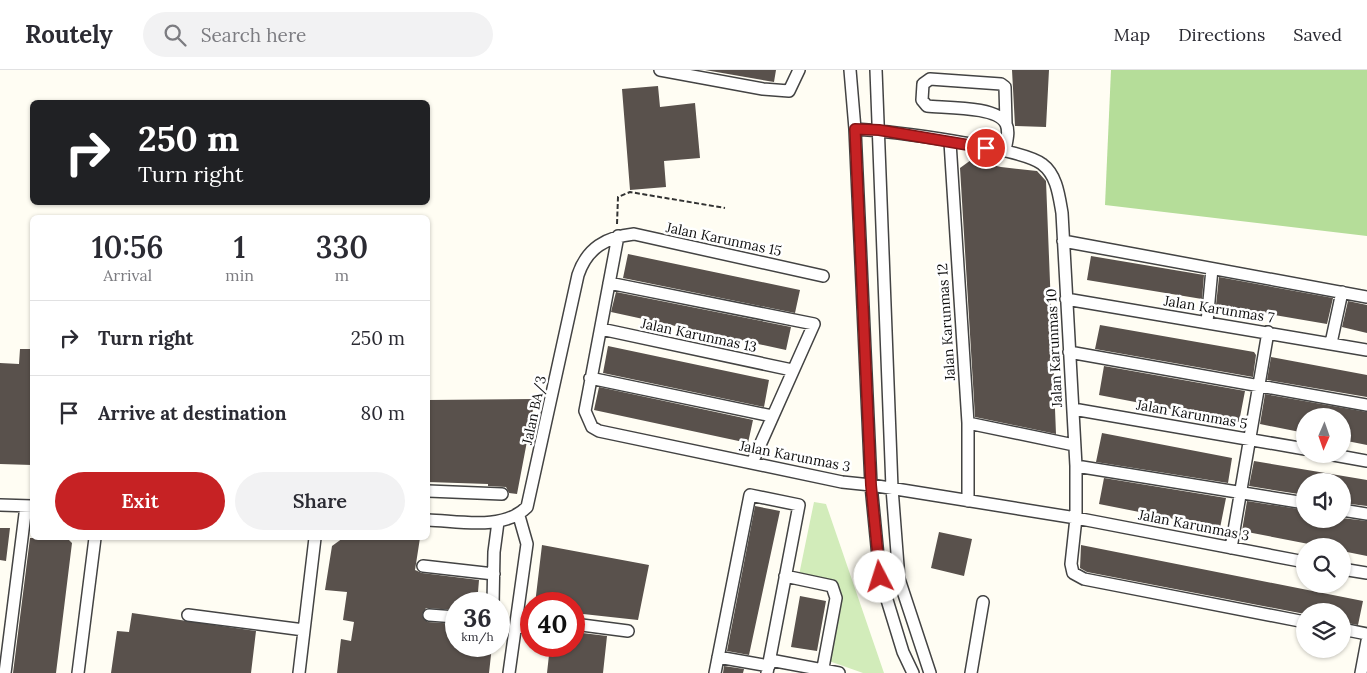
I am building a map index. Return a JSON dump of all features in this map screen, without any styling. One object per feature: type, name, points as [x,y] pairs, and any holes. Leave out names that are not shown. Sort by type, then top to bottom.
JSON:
[{"type":"street","points":[[660,70],[763,89],[789,91],[799,70]]},
{"type":"street","points":[[850,70],[855,129],[871,485],[880,577],[903,652],[913,673]]},
{"type":"street","points":[[876,70],[892,488],[899,579],[930,673]]},
{"type":"street","points":[[855,129],[879,130],[1005,151],[1007,130],[1007,92],[1005,87],[1001,84],[930,79],[923,84],[922,100],[927,106],[982,111],[1000,117],[1006,123]]},
{"type":"street","name":"Jalan Karunmas 12","points":[[950,142],[968,423],[968,501]]},
{"type":"street","name":"Jalan Karunmas 10","points":[[1005,151],[1043,164],[1053,177],[1060,199],[1076,466],[1076,518],[1071,564],[1073,574],[1084,579],[1296,620]]},
{"type":"street","name":"Jalan Karunmas 15","points":[[618,236],[634,234],[823,276]]},
{"type":"street","name":"Jalan Karunmas 3","points":[[618,236],[585,410],[592,428],[842,482],[892,488],[1076,518],[1296,560]]},
{"type":"street","name":"Jalan BA/3","points":[[519,516],[527,507],[532,492],[580,268],[590,252],[618,236]]},
{"type":"street","points":[[1063,241],[1367,297]]},
{"type":"street","points":[[1207,322],[1212,269]]},
{"type":"street","points":[[609,283],[814,324],[752,463]]},
{"type":"street","points":[[1331,343],[1342,292]]},
{"type":"street","name":"Jalan Karunmas 7","points":[[1066,299],[1367,350]]},
{"type":"street","name":"Jalan Karunmas 13","points":[[601,329],[792,370]]},
{"type":"street","points":[[1231,548],[1268,332]]},
{"type":"street","points":[[1069,352],[1367,405]]},
{"type":"street","points":[[590,378],[772,416]]},
{"type":"street","name":"Jalan Karunmas 5","points":[[1073,409],[1296,447]]},
{"type":"street","points":[[968,423],[1074,446]]},
{"type":"street","points":[[1351,458],[1367,461]]},
{"type":"street","points":[[1076,466],[1296,501]]},
{"type":"street","points":[[430,491],[502,494]]},
{"type":"street","points":[[715,673],[750,495],[799,505],[769,666]]},
{"type":"street","points":[[0,505],[29,506],[5,673]]},
{"type":"street","points":[[1351,511],[1367,514]]},
{"type":"street","points":[[430,520],[498,522],[519,516],[527,544],[509,673]]},
{"type":"street","points":[[493,592],[494,552],[498,522]]},
{"type":"street","points":[[78,673],[95,540]]},
{"type":"street","points":[[299,673],[315,540]]},
{"type":"street","points":[[423,566],[494,574]]},
{"type":"street","points":[[1351,570],[1367,573]]},
{"type":"street","points":[[786,576],[832,586],[836,598],[822,671]]},
{"type":"street","points":[[971,673],[983,602]]},
{"type":"street","points":[[188,615],[304,630]]},
{"type":"street","points":[[428,615],[445,616]]},
{"type":"street","points":[[585,625],[628,631]]},
{"type":"street","points":[[515,628],[520,627]]},
{"type":"street","points":[[1351,631],[1367,634]]},
{"type":"street","points":[[1360,673],[1367,641]]},
{"type":"street","points":[[718,657],[769,666],[839,673]]},
{"type":"path","points":[[618,236],[616,205],[618,197],[623,193],[630,192],[726,208]]},
{"type":"green space","points":[[1111,70],[1367,70],[1367,236],[1105,205]]},
{"type":"green space","points":[[814,502],[826,504],[884,673],[863,673],[829,661],[841,597],[799,575]]},
{"type":"building","points":[[705,70],[776,70],[774,82]]},
{"type":"building","points":[[1012,70],[1049,70],[1046,127],[1015,126]]},
{"type":"building","points":[[658,86],[660,107],[695,103],[700,158],[664,161],[666,187],[630,190],[622,89]]},
{"type":"building","points":[[971,160],[1001,167],[1037,171],[1046,181],[1056,434],[975,417],[960,168]]},
{"type":"building","points":[[628,254],[800,290],[795,313],[623,278]]},
{"type":"building","points":[[1091,256],[1204,275],[1202,299],[1087,280]]},
{"type":"building","points":[[1219,277],[1333,298],[1327,324],[1216,305]]},
{"type":"building","points":[[616,292],[791,327],[786,350],[611,312]]},
{"type":"building","points":[[1348,301],[1367,305],[1367,333],[1342,327]]},
{"type":"building","points":[[1100,325],[1254,352],[1256,355],[1253,377],[1095,349]]},
{"type":"building","points":[[608,346],[769,380],[764,407],[603,373]]},
{"type":"building","points":[[20,349],[30,349],[30,465],[0,464],[0,363],[19,364]]},
{"type":"building","points":[[1271,357],[1367,375],[1367,397],[1267,380]]},
{"type":"building","points":[[1104,366],[1245,391],[1239,422],[1099,395]]},
{"type":"building","points":[[599,387],[753,420],[748,443],[594,410]]},
{"type":"building","points":[[1265,394],[1344,408],[1296,408],[1296,431],[1260,424]]},
{"type":"building","points":[[535,399],[517,494],[509,493],[506,487],[488,486],[488,484],[430,482],[430,400]]},
{"type":"building","points":[[1351,409],[1367,412],[1367,445],[1351,442]]},
{"type":"building","points":[[1102,433],[1232,458],[1228,483],[1096,462]]},
{"type":"building","points":[[1254,461],[1325,473],[1296,473],[1296,494],[1249,486]]},
{"type":"building","points":[[1351,477],[1367,480],[1367,506],[1351,504]]},
{"type":"building","points":[[1104,478],[1226,498],[1220,528],[1099,504]]},
{"type":"building","points":[[1247,501],[1296,509],[1296,528],[1351,528],[1351,519],[1367,521],[1367,556],[1351,553],[1351,538],[1296,538],[1296,542],[1242,531]]},
{"type":"building","points":[[755,506],[780,511],[749,655],[727,651]]},
{"type":"building","points":[[0,528],[10,528],[6,561],[0,560]]},
{"type":"building","points":[[939,532],[972,539],[964,576],[931,568]]},
{"type":"building","points":[[30,538],[30,540],[69,540],[72,543],[56,673],[13,673]]},
{"type":"building","points":[[340,540],[420,540],[415,570],[422,573],[479,580],[478,592],[445,592],[445,609],[426,608],[422,615],[428,622],[445,623],[445,657],[491,657],[489,673],[337,673],[341,639],[351,641],[354,622],[343,620],[347,592],[325,590],[332,546]]},
{"type":"building","points":[[542,545],[649,565],[638,620],[585,614],[585,592],[536,592]]},
{"type":"building","points":[[1081,545],[1296,588],[1296,593],[1323,593],[1363,601],[1358,625],[1351,624],[1351,603],[1296,603],[1296,612],[1087,572],[1080,568]]},
{"type":"building","points":[[800,596],[826,601],[817,651],[791,647]]},
{"type":"building","points":[[132,613],[256,631],[251,673],[111,673],[117,631],[129,632]]},
{"type":"building","points":[[585,633],[607,636],[603,673],[547,673],[549,657],[585,657]]},
{"type":"building","points":[[724,666],[744,669],[743,673],[723,673]]},
{"type":"route","points":[[880,577],[871,485],[855,129],[879,130],[986,148]]}]
